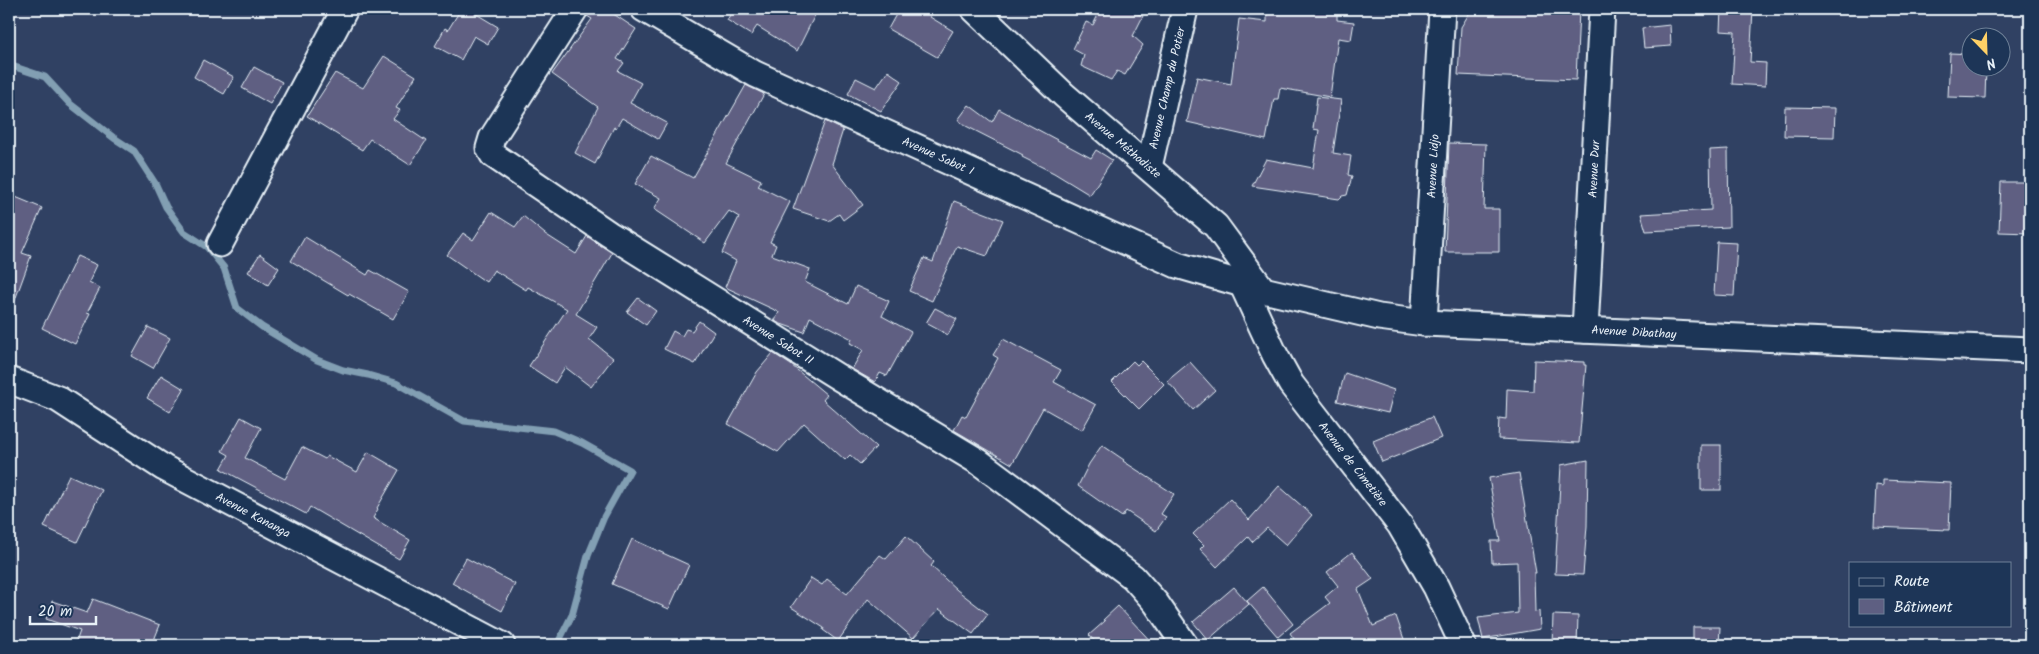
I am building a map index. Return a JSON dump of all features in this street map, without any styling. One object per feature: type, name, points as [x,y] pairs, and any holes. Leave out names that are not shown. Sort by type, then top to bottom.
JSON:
[{"type":"street","points":[[220,244],[345,9]]},
{"type":"street","name":"Avenue Sabot II","points":[[575,9],[492,138],[489,148],[493,155],[641,254],[979,462],[1133,577],[1156,603],[1185,645]]},
{"type":"street","name":"Avenue Sabot I","points":[[644,9],[755,74],[1177,265],[1252,287]]},
{"type":"street","name":"Avenue Méthodiste","points":[[974,9],[1064,95],[1150,167],[1216,226],[1252,287]]},
{"type":"street","name":"Avenue Champ du Potier","points":[[1150,167],[1185,9]]},
{"type":"street","name":"Avenue Lidjo","points":[[1424,323],[1442,9]]},
{"type":"street","name":"Avenue Dur","points":[[1585,330],[1602,9]]},
{"type":"street","name":"Avenue Dibathay","points":[[1252,287],[1379,317],[1424,323],[2030,350]]},
{"type":"street","name":"Avenue de Cimetière","points":[[1252,287],[1275,355],[1292,384],[1400,525],[1436,587],[1463,645]]},
{"type":"street","name":"Avenue Kananga","points":[[9,380],[58,399],[164,468],[502,645]]},
{"type":"building","points":[[461,9],[468,9],[498,27],[488,44],[474,36],[461,60],[435,46],[445,28],[448,30]]},
{"type":"building","points":[[589,9],[606,9],[636,29],[617,59],[624,63],[618,71],[641,83],[630,103],[667,123],[658,139],[622,118],[616,128],[614,127],[595,164],[575,153],[598,107],[552,74],[592,19],[587,16]]},
{"type":"building","points":[[730,9],[818,9],[797,51],[757,26],[751,35],[727,20],[733,10]]},
{"type":"building","points":[[899,9],[934,9],[930,17],[953,31],[937,57],[888,29]]},
{"type":"building","points":[[1101,9],[1126,9],[1143,16],[1133,36],[1143,45],[1125,75],[1117,71],[1111,80],[1081,66],[1084,55],[1073,49],[1086,22],[1093,25]]},
{"type":"building","points":[[1267,9],[1337,9],[1337,20],[1354,22],[1351,40],[1338,38],[1330,97],[1280,88],[1278,99],[1274,99],[1266,140],[1187,122],[1197,77],[1231,84],[1239,19],[1267,22]]},
{"type":"building","points":[[1472,9],[1579,9],[1576,80],[1458,75],[1461,27]]},
{"type":"building","points":[[1721,9],[1753,9],[1750,62],[1766,63],[1765,86],[1732,84],[1735,32],[1720,31]]},
{"type":"building","points":[[1670,25],[1671,46],[1644,48],[1642,28]]},
{"type":"building","points":[[1950,53],[1962,54],[1962,78],[1986,78],[1985,98],[1948,97]]},
{"type":"building","points":[[384,56],[416,76],[396,108],[400,110],[393,119],[426,141],[410,165],[370,139],[362,150],[307,116],[335,73],[363,88]]},
{"type":"building","points":[[203,60],[234,77],[224,94],[194,77]]},
{"type":"building","points":[[254,67],[282,82],[270,104],[242,88]]},
{"type":"building","points":[[888,71],[902,81],[881,111],[848,94],[856,78],[876,88]]},
{"type":"building","points":[[746,85],[764,94],[726,163],[761,180],[758,186],[790,202],[770,242],[776,245],[772,255],[810,269],[805,282],[848,304],[856,286],[889,301],[882,316],[911,332],[887,376],[880,373],[875,382],[852,369],[863,350],[850,343],[852,339],[810,317],[804,332],[778,323],[775,321],[779,312],[725,287],[736,261],[722,253],[739,217],[729,211],[705,243],[654,209],[661,198],[635,184],[651,156],[693,178]]},
{"type":"building","points":[[1317,97],[1341,100],[1333,153],[1351,156],[1348,175],[1352,176],[1347,195],[1339,199],[1252,186],[1266,159],[1313,168],[1319,130],[1313,129]]},
{"type":"building","points":[[969,105],[992,122],[999,109],[1091,158],[1096,150],[1112,160],[1090,195],[1054,173],[1022,157],[1023,155],[966,126],[958,120]]},
{"type":"building","points":[[1785,107],[1835,108],[1834,137],[1784,136]]},
{"type":"building","points":[[825,121],[843,130],[832,164],[863,205],[843,220],[839,214],[829,221],[793,209]]},
{"type":"building","points":[[1449,143],[1486,144],[1484,209],[1499,209],[1499,252],[1445,252]]},
{"type":"building","points":[[1728,149],[1729,227],[1646,231],[1641,214],[1711,210],[1710,150]]},
{"type":"building","points":[[2001,182],[2030,182],[2030,233],[1999,232]]},
{"type":"building","points":[[13,196],[42,208],[22,253],[31,256],[11,311],[9,310],[9,206]]},
{"type":"building","points":[[954,201],[1003,220],[987,256],[957,246],[932,301],[909,291],[924,258],[933,262]]},
{"type":"building","points":[[491,212],[515,227],[523,216],[545,234],[576,254],[587,236],[612,253],[576,314],[597,327],[589,339],[613,358],[591,387],[565,367],[555,383],[529,366],[567,309],[528,287],[526,290],[494,270],[486,282],[447,255],[463,233],[473,240]]},
{"type":"building","points":[[305,237],[367,275],[370,270],[409,292],[393,319],[291,261]]},
{"type":"building","points":[[1717,242],[1737,243],[1734,296],[1714,295]]},
{"type":"building","points":[[260,254],[279,268],[268,285],[248,272]]},
{"type":"building","points":[[77,256],[97,265],[89,282],[100,288],[87,313],[90,314],[75,344],[42,328]]},
{"type":"building","points":[[638,298],[656,311],[646,325],[627,312]]},
{"type":"building","points":[[935,308],[957,319],[948,335],[926,323]]},
{"type":"building","points":[[699,321],[714,332],[695,364],[664,349],[673,331],[682,336],[686,329],[692,331]]},
{"type":"building","points":[[148,327],[170,338],[153,368],[132,356]]},
{"type":"building","points":[[1003,339],[1061,370],[1054,382],[1096,405],[1082,430],[1043,408],[1012,464],[954,430],[962,415],[966,417],[998,358],[993,355]]},
{"type":"building","points":[[773,353],[791,365],[827,395],[823,400],[876,447],[860,464],[850,455],[845,460],[804,423],[778,452],[728,424],[757,372]]},
{"type":"building","points":[[1534,360],[1584,362],[1584,365],[1586,365],[1579,443],[1498,439],[1499,418],[1506,419],[1507,389],[1533,391]]},
{"type":"building","points":[[1133,361],[1137,365],[1141,361],[1164,384],[1139,409],[1112,382]]},
{"type":"building","points":[[1190,362],[1215,390],[1193,410],[1167,381]]},
{"type":"building","points":[[1345,373],[1394,390],[1388,413],[1337,401]]},
{"type":"building","points":[[161,375],[184,389],[170,412],[147,398]]},
{"type":"building","points":[[241,417],[261,428],[245,458],[285,479],[302,447],[325,459],[327,456],[357,472],[368,452],[399,470],[373,518],[410,540],[399,559],[310,507],[306,514],[221,469],[229,455],[222,451]]},
{"type":"building","points":[[1432,417],[1441,438],[1382,462],[1373,441]]},
{"type":"building","points":[[1102,445],[1174,494],[1161,514],[1166,517],[1156,531],[1126,511],[1122,517],[1078,486],[1089,464]]},
{"type":"building","points":[[1701,445],[1721,445],[1721,490],[1701,490]]},
{"type":"building","points":[[1588,460],[1587,526],[1583,575],[1555,574],[1561,465]]},
{"type":"building","points":[[1519,473],[1536,573],[1534,573],[1535,612],[1539,611],[1540,629],[1483,639],[1478,618],[1518,613],[1517,562],[1492,563],[1491,541],[1500,541],[1489,478]]},
{"type":"building","points":[[69,475],[102,490],[77,542],[44,527]]},
{"type":"building","points":[[1883,480],[1951,483],[1949,530],[1874,527],[1876,485],[1883,486]]},
{"type":"building","points":[[1279,486],[1312,515],[1286,545],[1267,528],[1252,542],[1248,537],[1217,567],[1200,549],[1204,545],[1193,534],[1230,499],[1249,520]]},
{"type":"building","points":[[906,536],[934,562],[931,566],[957,590],[988,614],[973,634],[939,609],[913,638],[868,599],[838,641],[823,630],[824,628],[791,607],[811,578],[822,585],[827,579],[847,594],[880,555],[886,559]]},
{"type":"building","points":[[632,539],[689,565],[669,609],[612,584]]},
{"type":"building","points":[[1352,552],[1373,579],[1358,589],[1373,626],[1396,616],[1406,645],[1298,645],[1290,633],[1330,603],[1325,597],[1338,586],[1327,572]]},
{"type":"building","points":[[466,558],[515,584],[502,611],[452,583]]},
{"type":"building","points":[[1234,587],[1249,604],[1208,640],[1193,622]]},
{"type":"building","points":[[1263,587],[1293,624],[1278,637],[1247,601]]},
{"type":"building","points":[[93,599],[160,625],[152,645],[124,645],[107,639],[104,645],[75,645],[80,631],[46,619],[52,601],[87,613]]},
{"type":"building","points":[[1118,606],[1154,645],[1098,645],[1089,635]]},
{"type":"building","points":[[1553,615],[1578,616],[1577,645],[1552,645]]},
{"type":"building","points":[[1693,627],[1720,627],[1719,645],[1693,645]]},
{"type":"waterway","points":[[9,65],[45,77],[69,103],[134,151],[156,185],[166,207],[184,232],[207,247],[224,268],[237,308],[262,327],[317,360],[343,370],[396,383],[464,421],[554,431],[582,443],[630,470],[604,517],[588,556],[572,615],[557,645]]}]
